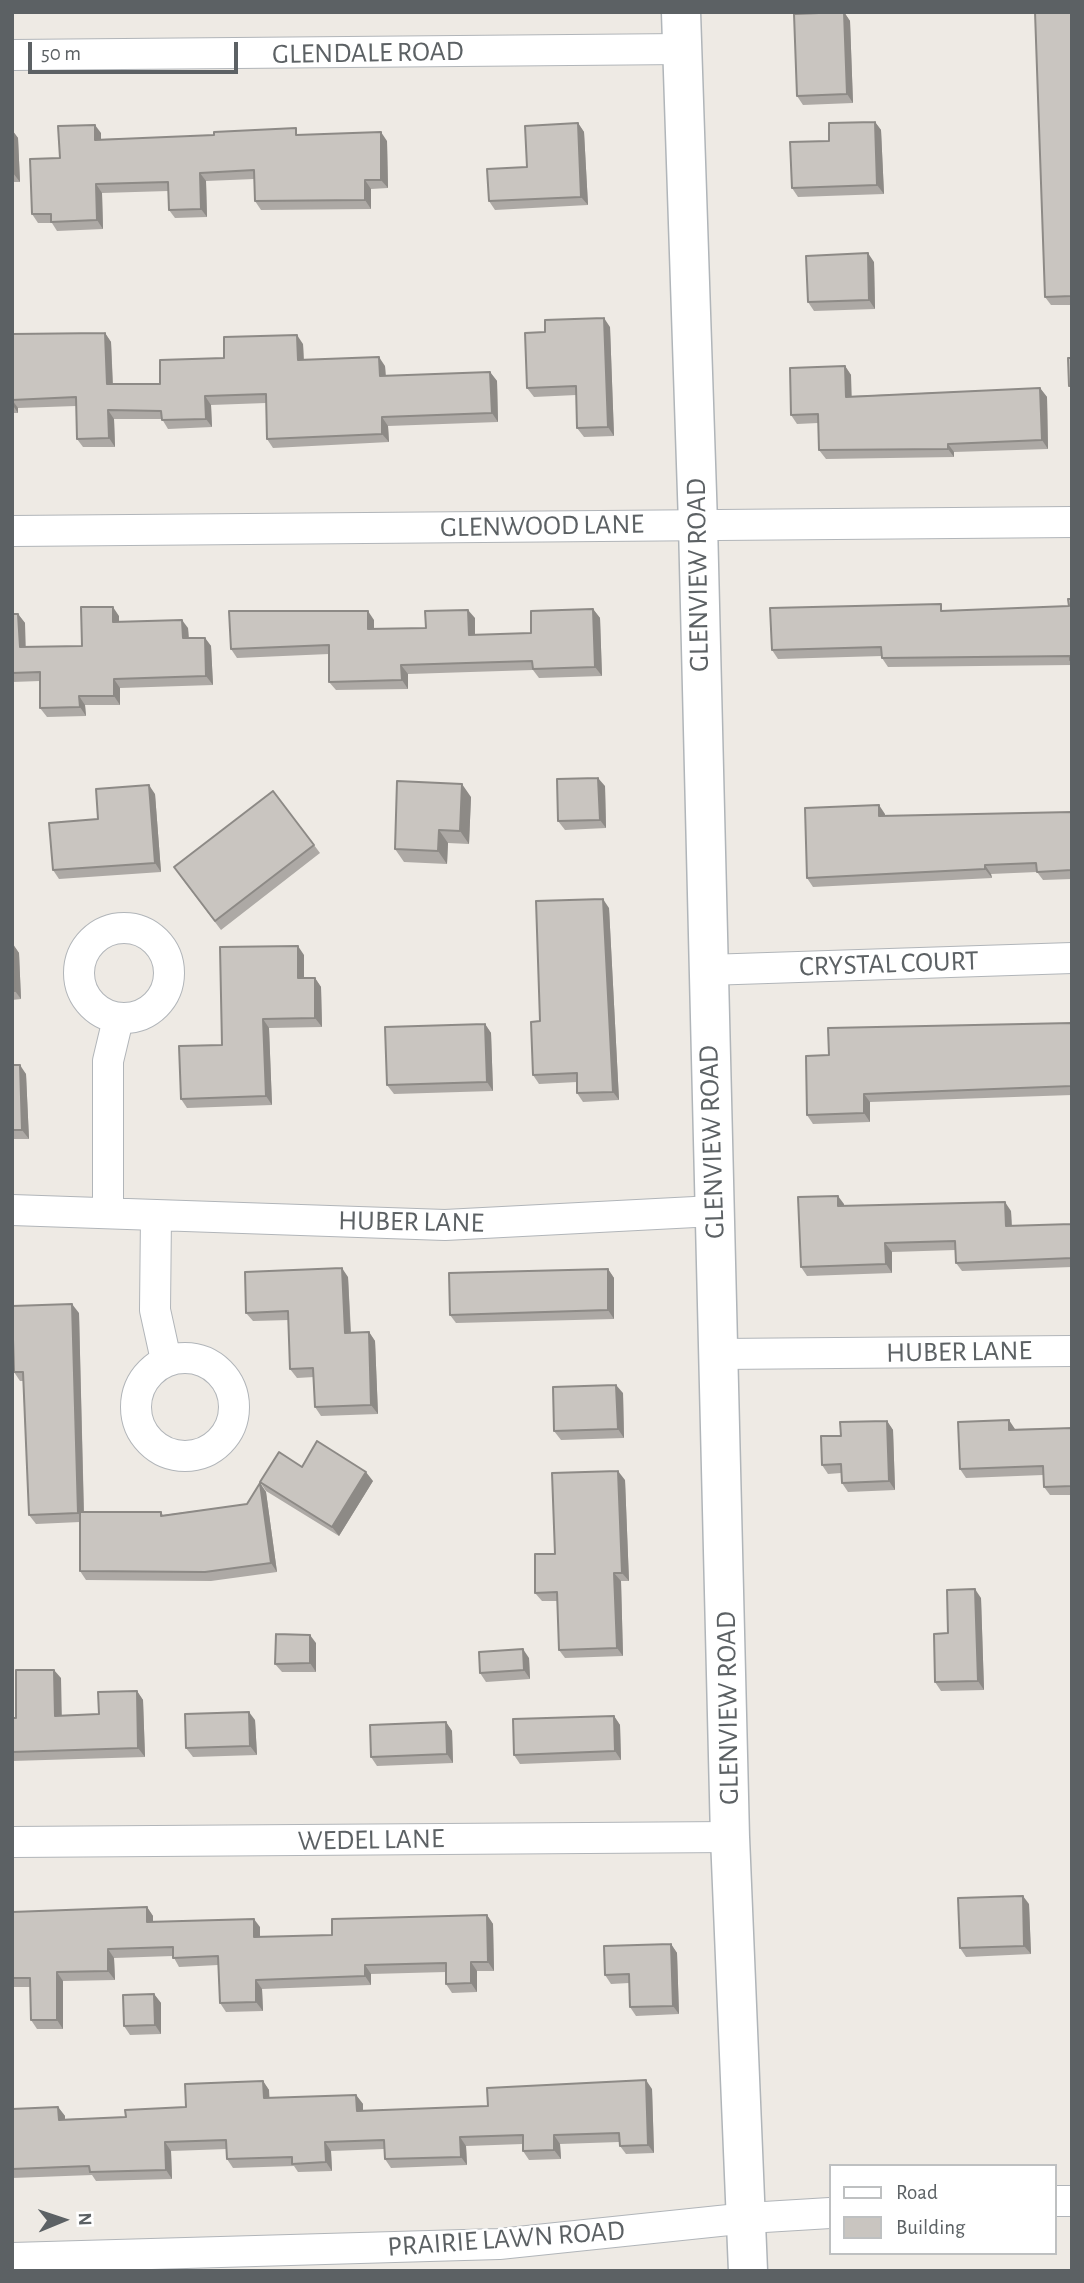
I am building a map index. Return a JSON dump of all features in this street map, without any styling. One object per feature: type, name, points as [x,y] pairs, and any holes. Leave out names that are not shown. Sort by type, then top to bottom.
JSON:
[{"type":"main road","name":"GLENVIEW ROAD","points":[[681,31],[698,524],[730,1837],[748,2218],[748,2271]]},
{"type":"street","name":"GLENDALE ROAD","points":[[12,55],[681,31]]},
{"type":"street","name":"GLENWOOD LANE","points":[[12,531],[1072,522]]},
{"type":"street","name":"CRYSTAL COURT","points":[[707,970],[1072,958]]},
{"type":"street","points":[[108,1212],[108,1062],[118,1019]]},
{"type":"street","name":"HUBER LANE","points":[[12,1210],[445,1225],[714,1212]]},
{"type":"street","points":[[156,1215],[155,1310],[166,1360]]},
{"type":"street","name":"HUBER LANE","points":[[720,1354],[1072,1350]]},
{"type":"street","name":"WEDEL LANE","points":[[12,1842],[730,1837]]},
{"type":"street","name":"PRAIRIE LAWN ROAD","points":[[12,2258],[499,2244],[748,2218],[828,2213]]},
{"type":"building","points":[[844,12],[847,94],[797,96],[794,14]]},
{"type":"building","points":[[1035,12],[1072,12],[1072,296],[1045,297]]},
{"type":"building","points":[[875,122],[877,185],[792,188],[790,142],[829,141],[829,123]]},
{"type":"building","points":[[578,123],[581,197],[489,201],[487,169],[527,167],[525,126]]},
{"type":"building","points":[[95,125],[95,140],[214,135],[214,132],[296,128],[296,135],[381,132],[381,180],[365,180],[365,200],[255,201],[254,170],[200,173],[201,209],[169,210],[168,182],[96,184],[97,220],[51,222],[51,214],[32,214],[30,159],[60,158],[58,126]]},
{"type":"building","points":[[868,253],[869,300],[808,302],[806,256]]},
{"type":"building","points":[[604,318],[608,427],[577,428],[576,386],[527,388],[525,333],[545,332],[545,320]]},
{"type":"building","points":[[105,333],[107,384],[160,384],[160,360],[224,358],[224,337],[297,335],[298,360],[379,357],[380,376],[490,372],[492,413],[382,417],[382,434],[267,439],[266,394],[205,396],[206,419],[162,420],[161,411],[108,410],[109,438],[77,439],[76,397],[12,400],[12,334]]},
{"type":"building","points":[[1068,358],[1072,358],[1072,386],[1069,386]]},
{"type":"building","points":[[845,366],[846,397],[1040,388],[1042,440],[948,444],[948,449],[819,450],[818,414],[791,415],[790,368]]},
{"type":"building","points":[[1068,599],[1072,599],[1072,660],[1070,656],[882,658],[881,647],[772,650],[770,608],[941,604],[941,611],[1069,606]]},
{"type":"building","points":[[81,607],[113,607],[113,622],[182,620],[183,638],[205,638],[206,676],[114,679],[114,696],[79,696],[80,707],[40,708],[40,672],[12,673],[12,614],[18,614],[20,647],[82,646]]},
{"type":"building","points":[[593,609],[595,667],[533,669],[532,661],[401,665],[402,680],[329,682],[329,645],[231,649],[229,611],[368,611],[368,629],[426,628],[425,611],[468,610],[469,635],[531,633],[531,611]]},
{"type":"building","points":[[598,778],[600,820],[558,821],[557,779]]},
{"type":"building","points":[[397,781],[462,784],[460,831],[439,830],[438,851],[395,849]]},
{"type":"building","points":[[149,785],[155,863],[53,870],[49,823],[98,819],[96,789]]},
{"type":"building","points":[[273,791],[314,845],[215,921],[174,867]]},
{"type":"building","points":[[879,805],[879,816],[1072,812],[1072,870],[1037,872],[1036,863],[985,865],[985,869],[807,878],[805,808]]},
{"type":"building","points":[[603,899],[613,1092],[577,1093],[577,1073],[533,1075],[531,1022],[540,1021],[536,901]]},
{"type":"building","points":[[12,944],[15,991],[12,991]]},
{"type":"building","points":[[298,946],[298,978],[315,978],[315,1018],[263,1019],[266,1096],[181,1099],[179,1046],[222,1045],[220,947]]},
{"type":"building","points":[[1072,1023],[1072,1086],[864,1094],[864,1113],[807,1115],[806,1056],[829,1055],[828,1028]]},
{"type":"building","points":[[485,1024],[487,1082],[387,1085],[385,1027]]},
{"type":"building","points":[[12,1065],[20,1065],[22,1130],[12,1130]]},
{"type":"building","points":[[838,1196],[838,1206],[1005,1202],[1006,1226],[1072,1224],[1072,1258],[956,1263],[955,1241],[885,1243],[886,1264],[801,1267],[798,1197]]},
{"type":"building","points":[[342,1268],[345,1333],[369,1332],[371,1405],[315,1407],[313,1368],[290,1369],[288,1311],[246,1313],[245,1272]]},
{"type":"building","points":[[608,1269],[608,1310],[450,1315],[449,1273]]},
{"type":"building","points":[[72,1304],[78,1513],[29,1515],[23,1372],[14,1372],[12,1306]]},
{"type":"building","points":[[616,1385],[618,1429],[554,1431],[553,1387]]},
{"type":"building","points":[[1009,1420],[1009,1430],[1072,1428],[1072,1486],[1044,1487],[1043,1466],[960,1469],[958,1422]]},
{"type":"building","points":[[887,1421],[889,1481],[842,1483],[841,1464],[822,1465],[821,1436],[841,1436],[840,1422]]},
{"type":"building","points":[[317,1441],[366,1472],[332,1527],[260,1482],[279,1452],[302,1467]]},
{"type":"building","points":[[618,1471],[622,1573],[614,1573],[617,1648],[559,1650],[557,1592],[535,1593],[535,1554],[555,1554],[552,1473]]},
{"type":"building","points":[[260,1483],[271,1563],[205,1572],[80,1571],[80,1512],[161,1512],[161,1516],[247,1504]]},
{"type":"building","points":[[975,1589],[978,1681],[935,1682],[934,1634],[948,1633],[947,1590]]},
{"type":"building","points":[[276,1634],[310,1635],[310,1663],[275,1664]]},
{"type":"building","points":[[523,1649],[524,1670],[480,1673],[479,1652]]},
{"type":"building","points":[[16,1670],[54,1670],[55,1716],[99,1714],[98,1692],[137,1691],[138,1748],[12,1752],[12,1718],[16,1718]]},
{"type":"building","points":[[249,1712],[250,1746],[186,1748],[185,1714]]},
{"type":"building","points":[[614,1716],[615,1751],[514,1755],[513,1719]]},
{"type":"building","points":[[446,1722],[447,1754],[371,1757],[370,1725]]},
{"type":"building","points":[[1023,1896],[1024,1946],[960,1948],[958,1898]]},
{"type":"building","points":[[147,1907],[147,1922],[254,1919],[254,1937],[332,1935],[332,1919],[487,1915],[488,1962],[471,1962],[471,1983],[446,1984],[446,1963],[365,1965],[365,1976],[256,1980],[256,2002],[220,2003],[218,1956],[173,1958],[173,1947],[108,1949],[108,1971],[57,1972],[57,2020],[31,2020],[30,1978],[12,1978],[12,1912]]},
{"type":"building","points":[[671,1944],[673,2006],[630,2007],[629,1974],[605,1975],[604,1946]]},
{"type":"building","points":[[154,1994],[155,2025],[124,2026],[123,1995]]},
{"type":"building","points":[[646,2080],[648,2145],[620,2146],[619,2133],[554,2135],[554,2150],[523,2151],[523,2135],[460,2137],[461,2157],[385,2159],[384,2140],[325,2142],[326,2162],[292,2164],[292,2157],[227,2159],[226,2140],[165,2142],[166,2170],[90,2172],[89,2166],[12,2169],[12,2109],[58,2107],[59,2120],[126,2117],[125,2110],[186,2107],[185,2084],[263,2081],[264,2098],[356,2095],[357,2111],[488,2106],[487,2088]]}]
